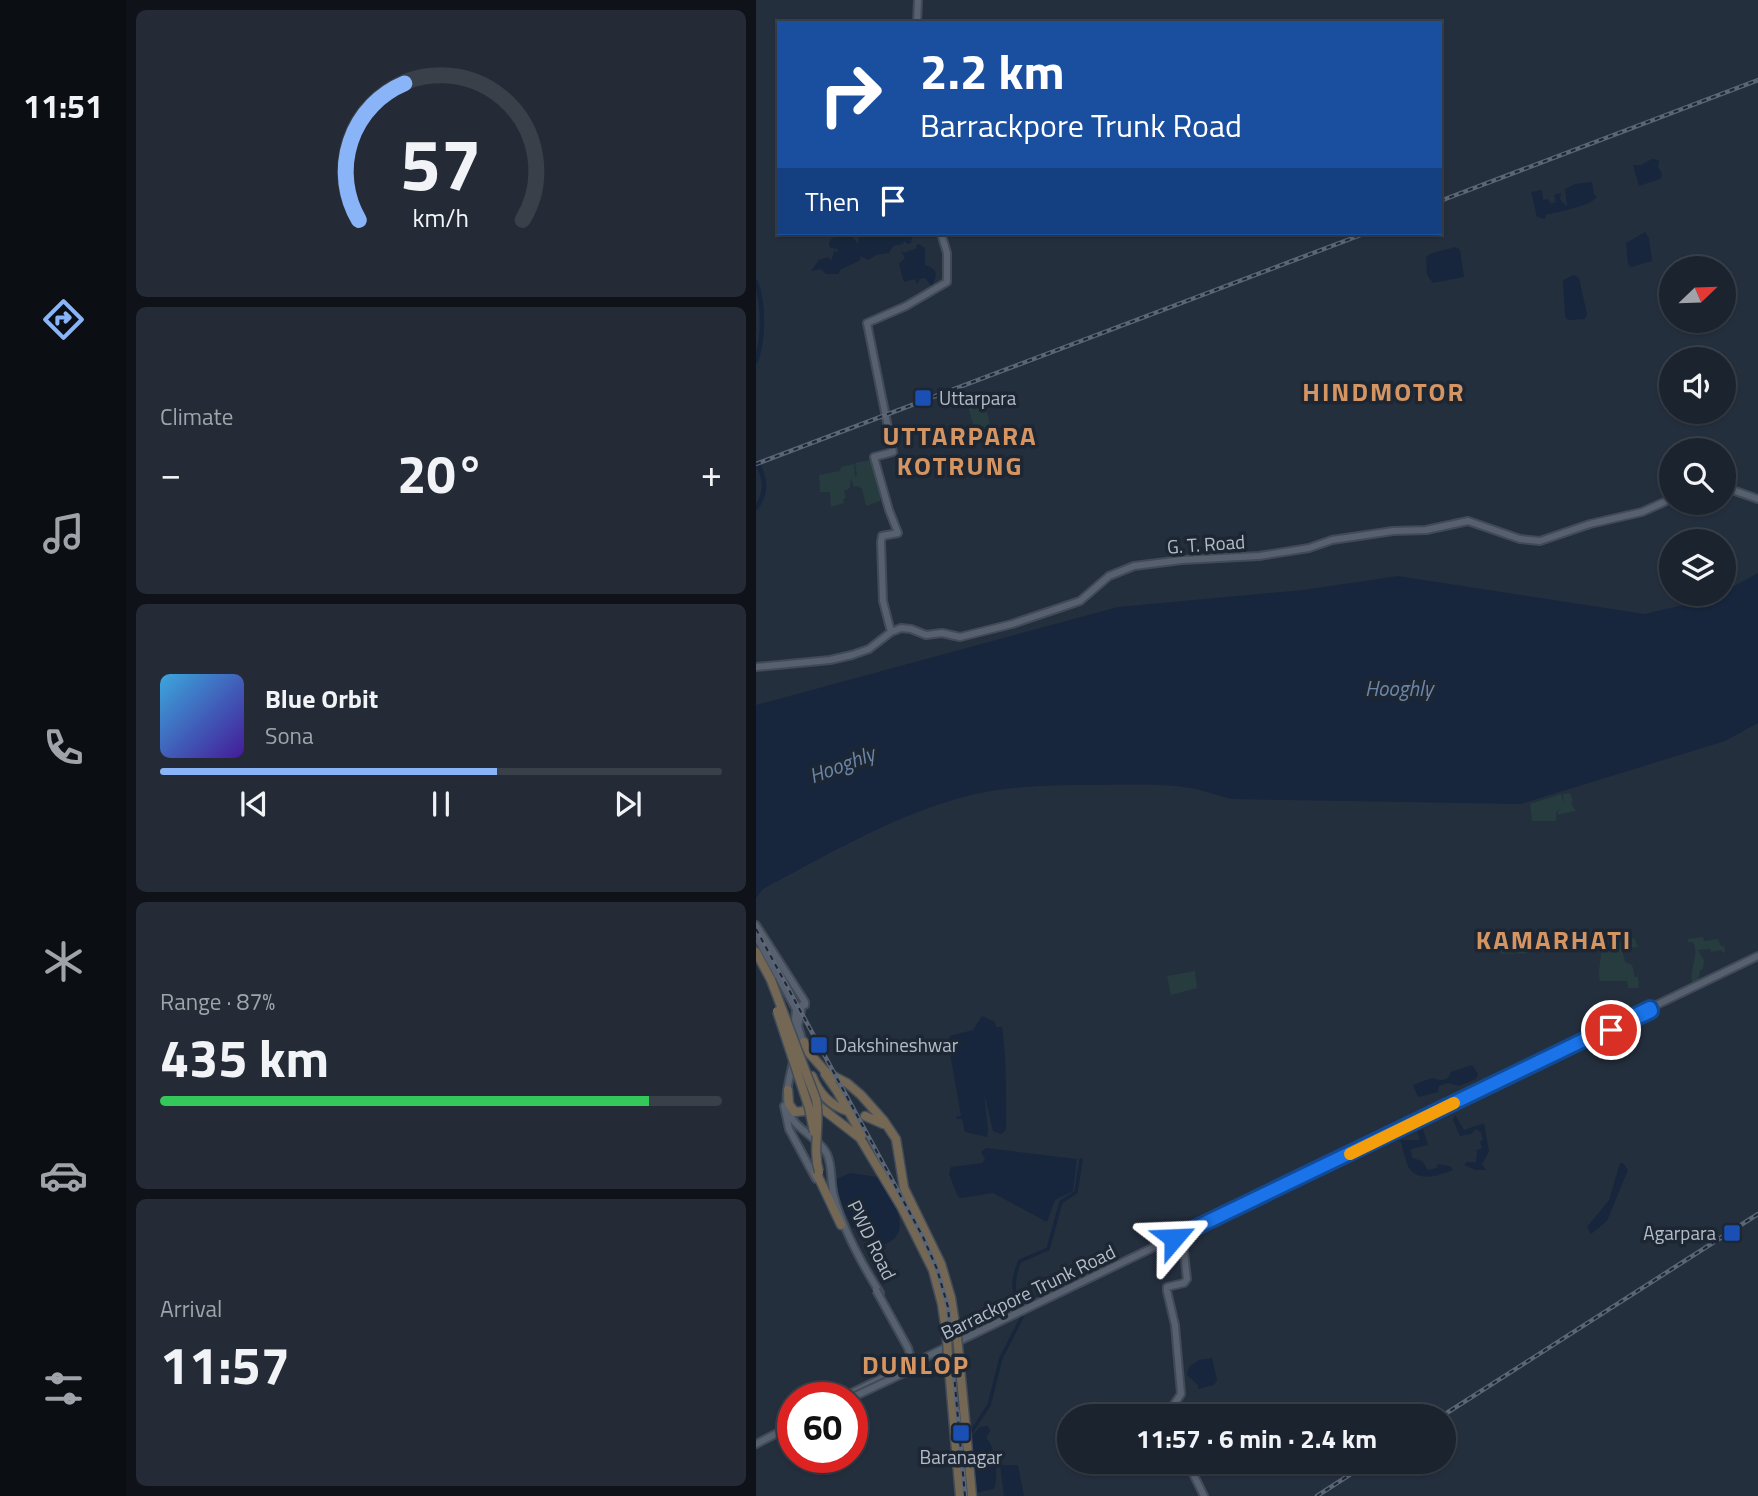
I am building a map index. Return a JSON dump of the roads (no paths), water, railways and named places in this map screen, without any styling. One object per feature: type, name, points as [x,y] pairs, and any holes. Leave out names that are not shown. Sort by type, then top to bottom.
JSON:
[{"type":"highway","points":[[756,952],[825,1099],[847,1111]]},
{"type":"highway","points":[[756,959],[770,983],[799,1048],[802,1076],[809,1102],[804,1112],[798,1113],[791,1109],[788,1090]]},
{"type":"highway","points":[[770,983],[811,1114],[818,1172],[841,1225]]},
{"type":"highway","points":[[799,1048],[825,1073],[837,1091],[902,1207],[933,1270],[947,1338],[960,1496]]},
{"type":"highway","points":[[799,1048],[809,1053],[826,1072],[847,1083],[861,1095],[890,1131],[898,1147],[905,1192],[947,1281],[957,1336],[972,1496]]},
{"type":"highway","points":[[812,1076],[819,1087],[824,1089],[829,1084],[825,1073]]},
{"type":"highway","points":[[802,1076],[816,1103],[856,1134],[881,1171]]},
{"type":"highway","points":[[865,1116],[879,1121],[890,1131]]},
{"type":"highway","points":[[818,1172],[840,1215]]},
{"type":"main road","points":[[918,0],[918,21]]},
{"type":"main road","points":[[756,667],[839,659],[869,649],[891,632],[883,601],[881,542],[882,536],[898,533],[888,510],[874,457],[893,452],[867,323],[906,306],[947,282],[947,253],[942,235]]},
{"type":"main road","points":[[1736,491],[1758,499]]},
{"type":"main road","name":"G. T. Road","points":[[891,632],[907,628],[926,635],[942,633],[961,636],[1017,622],[1080,601],[1110,576],[1134,566],[1179,560],[1259,556],[1308,548],[1332,540],[1393,531],[1426,530],[1466,522],[1517,538],[1540,541],[1590,524],[1642,512],[1659,504]]},
{"type":"main road","points":[[756,925],[802,1003],[793,1035],[785,1043],[786,1048],[799,1048]]},
{"type":"main road","points":[[756,936],[798,1013],[799,1048]]},
{"type":"main road","name":"Barrackpore Trunk Road","points":[[868,1387],[1758,958]]},
{"type":"main road","points":[[793,1035],[799,1048]]},
{"type":"main road","name":"PWD Road","points":[[799,1048],[788,1090],[787,1104],[791,1117],[821,1146],[829,1158],[832,1191],[840,1215],[916,1364]]},
{"type":"main road","name":"PWD Road","points":[[799,1048],[783,1103],[785,1116],[798,1146],[916,1364]]},
{"type":"main road","points":[[1174,1404],[1181,1394],[1175,1325],[1167,1288],[1184,1283],[1187,1279],[1183,1236]]},
{"type":"main road","points":[[868,1389],[904,1373],[912,1362],[908,1348],[872,1281]]},
{"type":"main road","points":[[756,1442],[777,1432]]},
{"type":"main road","points":[[1193,1474],[1203,1495]]},
{"type":"water","points":[[1652,159],[1659,160],[1658,167],[1662,174],[1660,179],[1639,186],[1633,165],[1641,165]]},
{"type":"water","points":[[1592,182],[1597,197],[1593,200],[1546,215],[1545,219],[1537,217],[1531,192],[1542,190],[1543,200],[1548,199],[1551,204],[1556,202],[1554,195],[1559,193],[1560,199],[1567,207],[1565,189],[1575,184]]},
{"type":"water","points":[[1645,232],[1649,238],[1652,261],[1631,267],[1628,264],[1626,243]]},
{"type":"water","points":[[851,235],[858,244],[859,237],[868,235],[915,235],[911,243],[904,241],[903,244],[893,246],[889,253],[876,255],[868,260],[861,256],[859,261],[841,269],[838,274],[826,274],[821,269],[811,271],[819,260],[828,257],[831,261],[832,251],[838,252],[838,249],[830,248],[832,238]]},
{"type":"water","points":[[916,245],[925,248],[925,265],[936,274],[932,287],[925,278],[920,279],[917,284],[915,279],[904,282],[899,264],[905,258],[901,251],[904,253],[917,248]]},
{"type":"water","points":[[1456,247],[1460,250],[1464,277],[1433,283],[1427,275],[1426,257]]},
{"type":"water","points":[[1574,275],[1579,278],[1587,314],[1585,319],[1568,320],[1565,317],[1563,280]]},
{"type":"water","name":"Hooghly","points":[[1758,573],[1758,723],[1725,741],[1521,804],[1232,799],[1179,786],[1156,785],[1010,788],[956,799],[906,817],[833,851],[763,889],[756,898],[756,705],[1118,607],[1303,590],[1398,576],[1645,614],[1678,606],[1736,606],[1736,585]]},
{"type":"water","points":[[982,1016],[995,1022],[996,1027],[1002,1027],[1005,1065],[1006,1130],[1001,1134],[993,1131],[984,1093],[987,1137],[965,1132],[962,1119],[956,1119],[961,1116],[948,1042],[950,1036],[973,1030]]},
{"type":"water","points":[[1472,1065],[1478,1074],[1476,1079],[1459,1086],[1448,1083],[1439,1086],[1438,1092],[1418,1097],[1413,1085],[1432,1078],[1448,1078],[1451,1072]]},
{"type":"water","points":[[1455,1115],[1464,1130],[1484,1123],[1489,1152],[1482,1164],[1486,1170],[1476,1170],[1464,1165],[1467,1162],[1476,1162],[1475,1151],[1482,1148],[1480,1142],[1483,1140],[1481,1132],[1476,1129],[1471,1134],[1460,1136],[1453,1120]]},
{"type":"water","points":[[1423,1129],[1428,1145],[1411,1149],[1412,1158],[1422,1161],[1428,1170],[1436,1168],[1438,1164],[1450,1166],[1453,1170],[1425,1177],[1413,1173],[1409,1168],[1399,1140],[1420,1140],[1417,1132]]},
{"type":"water","points":[[986,1148],[1077,1159],[1073,1191],[1055,1200],[1047,1222],[993,1193],[958,1197],[949,1174],[951,1167],[982,1163],[985,1159],[981,1152]]},
{"type":"water","points":[[1620,1163],[1628,1170],[1607,1221],[1591,1234],[1587,1227],[1609,1200]]},
{"type":"water","points":[[850,1173],[878,1177],[891,1197],[899,1219],[899,1229],[896,1237],[887,1244],[872,1247],[864,1233],[852,1227],[835,1190],[836,1179]]},
{"type":"water","points":[[1212,1358],[1217,1380],[1214,1385],[1198,1389],[1198,1385],[1187,1375],[1189,1367],[1199,1360]]},
{"type":"water","points":[[988,1426],[990,1431],[986,1438],[994,1455],[996,1484],[994,1489],[975,1493],[970,1438],[980,1427]]},
{"type":"water","points":[[1000,1465],[1018,1465],[1024,1496],[1004,1496]]},
{"type":"waterway","points":[[756,282],[762,322],[756,361]]},
{"type":"waterway","points":[[756,462],[764,485],[756,508]]},
{"type":"waterway","points":[[970,1434],[989,1405],[1001,1358],[1022,1317],[1014,1289],[1020,1261],[1048,1249],[1061,1202],[1076,1192],[1081,1160]]},
{"type":"railway","points":[[1442,200],[1758,80]]},
{"type":"railway","points":[[756,464],[1361,235]]},
{"type":"railway","points":[[756,929],[923,1237],[937,1269],[948,1307],[965,1496]]},
{"type":"railway","points":[[1456,1407],[1758,1214]]},
{"type":"railway","points":[[1317,1496],[1351,1474]]},
{"type":"place","name":"Uttarpara","points":[[923,398]]},
{"type":"place","name":"Dakshineshwar","points":[[819,1045]]},
{"type":"place","name":"Agarpara","points":[[1732,1233]]},
{"type":"place","name":"Baranagar","points":[[961,1433]]},
{"type":"district","name":"HINDMOTOR","points":[[1384,392]]},
{"type":"district","name":"UTTARPARA KOTRUNG","points":[[960,450]]},
{"type":"district","name":"KAMARHATI","points":[[1554,940]]},
{"type":"district","name":"DUNLOP","points":[[916,1365]]}]
